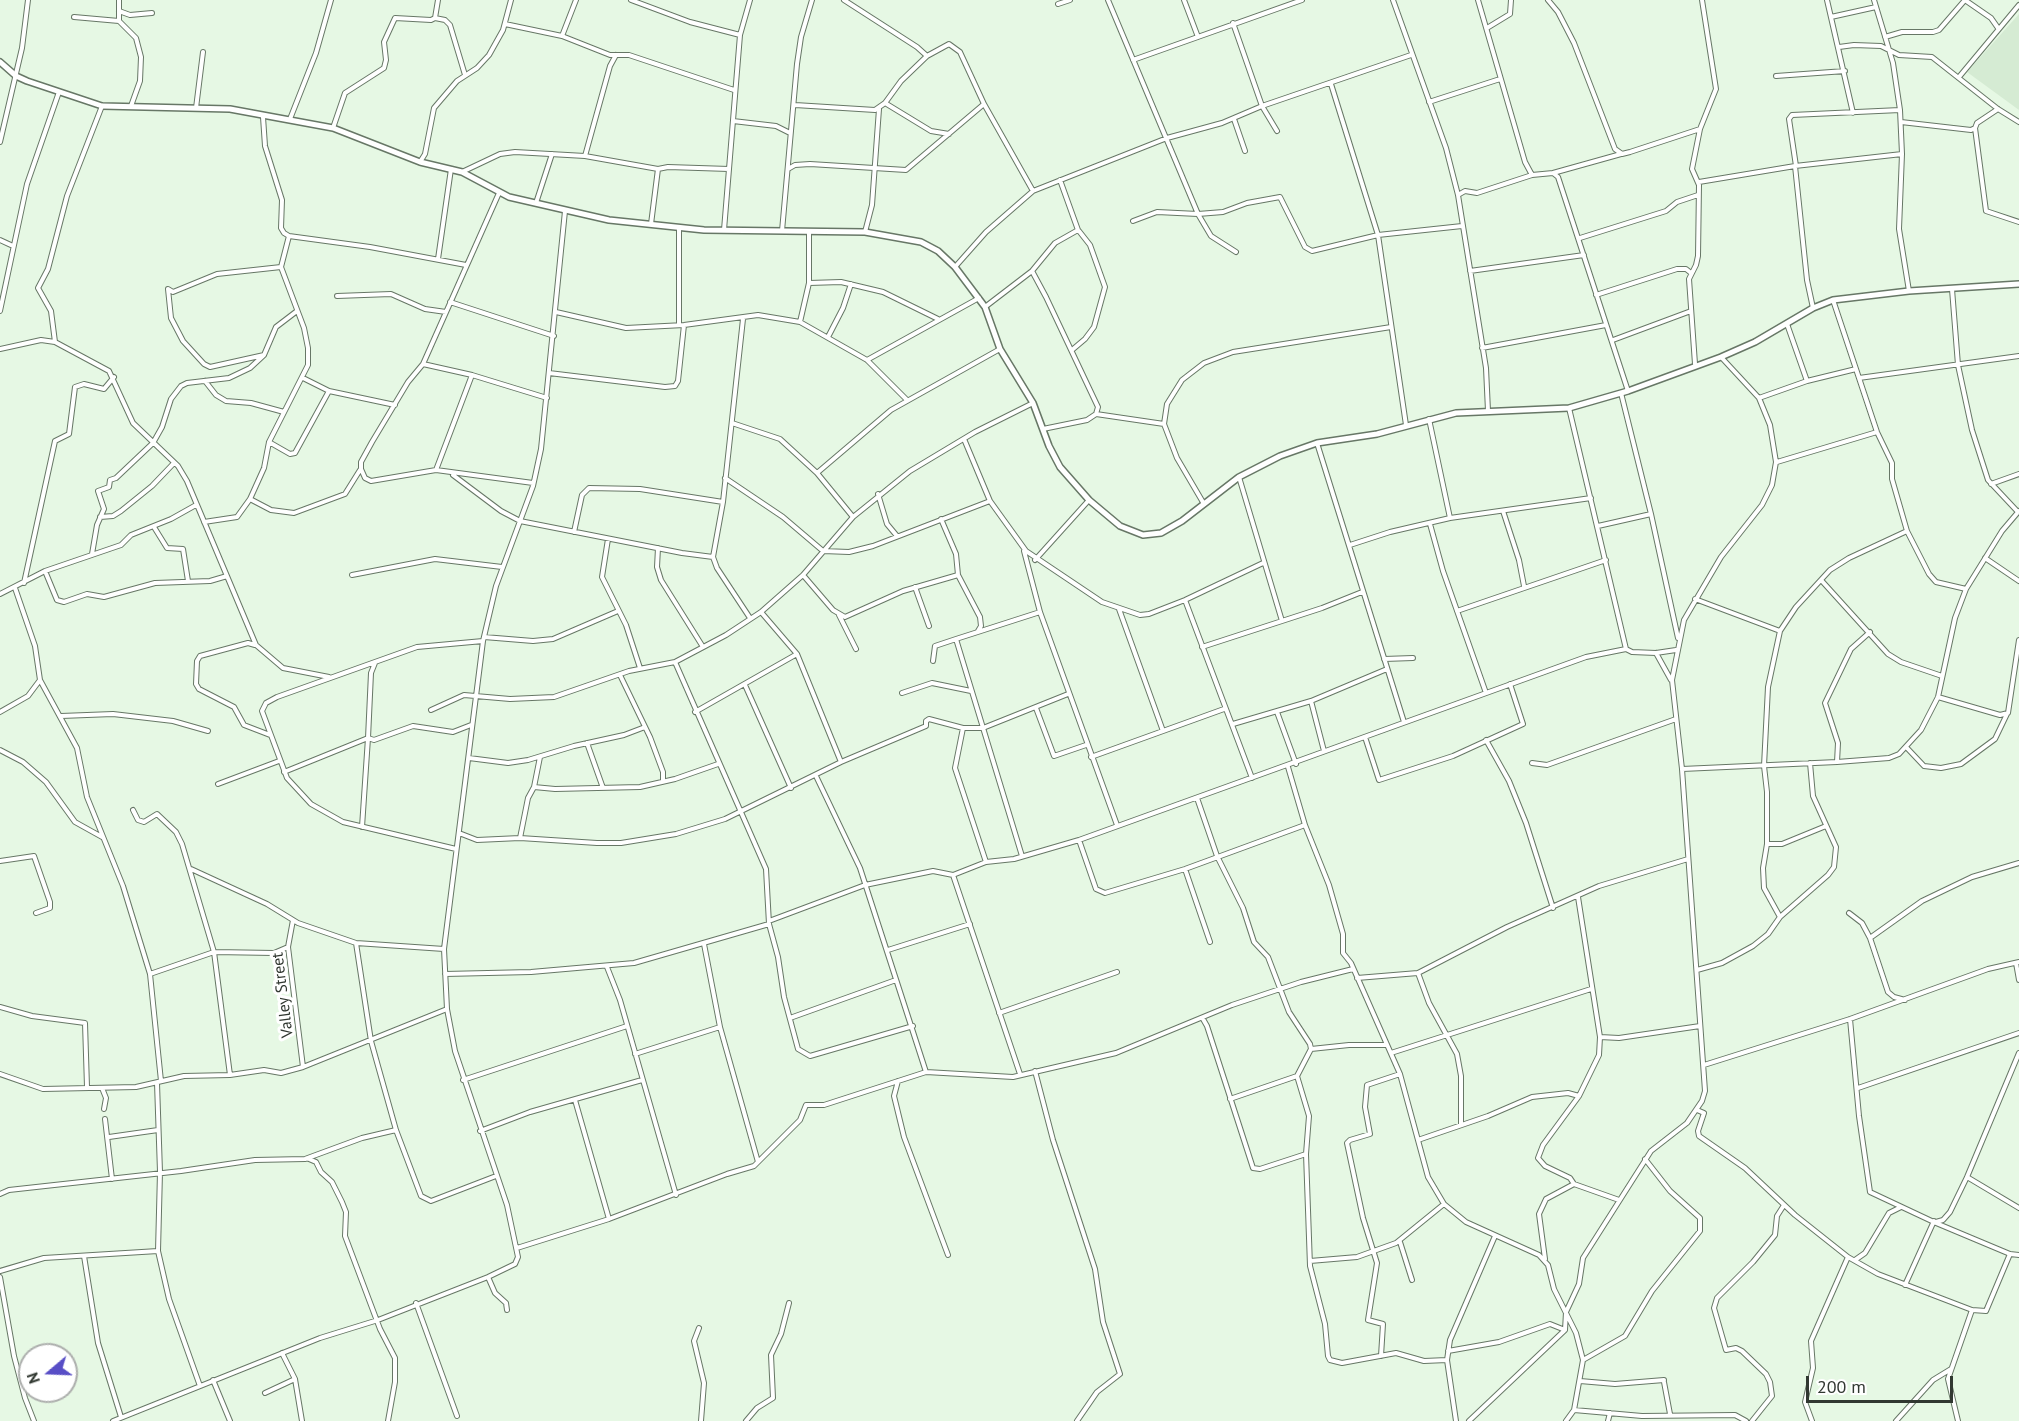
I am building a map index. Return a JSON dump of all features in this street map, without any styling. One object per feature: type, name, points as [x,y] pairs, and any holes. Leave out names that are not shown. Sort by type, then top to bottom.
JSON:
[{"type":"street","points":[[0,142],[16,76],[28,0]]},
{"type":"street","points":[[119,0],[119,21]]},
{"type":"street","points":[[290,119],[316,53],[330,0]]},
{"type":"street","points":[[435,18],[438,0]]},
{"type":"street","points":[[420,162],[425,154],[434,108],[465,75],[477,68],[489,55],[505,24],[511,0]]},
{"type":"street","points":[[562,36],[576,0]]},
{"type":"street","points":[[631,0],[690,22],[740,35]]},
{"type":"street","points":[[724,230],[740,35],[750,0]]},
{"type":"street","points":[[782,231],[801,37],[812,0]]},
{"type":"street","points":[[844,0],[909,41],[927,56]]},
{"type":"street","points":[[1058,4],[1070,0]]},
{"type":"street","points":[[1108,0],[1198,214],[1211,236],[1236,252]]},
{"type":"street","points":[[1184,0],[1198,37]]},
{"type":"street","points":[[1279,0],[1281,6]]},
{"type":"street","points":[[1132,60],[1302,0]]},
{"type":"street","points":[[1393,0],[1446,148],[1458,195],[1482,348],[1488,411]]},
{"type":"street","points":[[1478,0],[1525,162],[1532,175]]},
{"type":"street","points":[[1486,28],[1509,14],[1511,0]]},
{"type":"street","points":[[1548,0],[1558,12],[1574,43],[1616,149],[1622,154]]},
{"type":"street","points":[[1695,364],[1691,273],[1698,256],[1699,182],[1692,169],[1700,129],[1716,89],[1702,0]]},
{"type":"street","points":[[1827,0],[1853,113]]},
{"type":"street","points":[[1874,0],[1889,49],[1900,110],[1902,154],[1899,230],[1909,291]]},
{"type":"street","points":[[1885,37],[1902,32],[1933,32],[1942,27],[1965,0],[1991,18],[1998,28]]},
{"type":"street","points":[[1959,77],[2019,5]]},
{"type":"street","points":[[1831,17],[1876,6]]},
{"type":"street","points":[[119,11],[130,15],[152,13]]},
{"type":"street","points":[[74,17],[119,21],[136,38],[141,57],[140,81],[131,106]]},
{"type":"street","points":[[333,128],[345,93],[384,68],[386,60],[384,42],[395,18],[445,20],[450,25],[465,75]]},
{"type":"street","points":[[1233,23],[1262,106],[1277,131]]},
{"type":"street","points":[[505,24],[562,36],[588,48],[617,55],[629,55],[734,90]]},
{"type":"street","points":[[795,105],[866,111],[880,108],[927,56],[945,44],[957,48],[984,104],[1033,191]]},
{"type":"street","points":[[1839,47],[1854,45],[1889,49],[1903,56],[1932,57],[1998,109],[2019,122]]},
{"type":"street","points":[[196,108],[203,52]]},
{"type":"street","points":[[585,156],[610,66],[617,55]]},
{"type":"street","points":[[955,267],[986,232],[1033,191],[1167,138],[1234,119],[1262,106],[1411,55]]},
{"type":"street","points":[[0,62],[16,76],[59,93],[102,106],[131,106],[149,109],[230,109],[263,117],[273,116],[333,128],[420,162],[462,172],[500,193],[565,211],[679,228],[865,232],[921,242],[938,251],[955,267],[986,306],[1000,349],[1033,403],[1060,467],[1089,500],[1120,525],[1143,535],[1161,533],[1239,477],[1280,456],[1317,443],[1377,434],[1429,419],[1488,411],[1569,408],[1628,391],[1695,364],[1721,357],[1787,324],[1813,308],[1833,300],[1909,291],[2019,284]]},
{"type":"street","points":[[1776,76],[1845,71]]},
{"type":"street","points":[[1429,102],[1500,79]]},
{"type":"street","points":[[1331,84],[1378,235],[1406,425]]},
{"type":"street","points":[[0,311],[27,184],[59,93]]},
{"type":"street","points":[[885,103],[931,131],[950,134]]},
{"type":"street","points":[[788,169],[795,165],[810,164],[906,170],[984,104]]},
{"type":"street","points":[[55,342],[51,310],[38,288],[48,269],[67,196],[102,106]]},
{"type":"street","points":[[865,232],[872,205],[880,108]]},
{"type":"street","points":[[1998,109],[1977,123],[1975,128],[1986,211],[2019,222]]},
{"type":"street","points":[[1813,308],[1807,280],[1790,117],[1900,110]]},
{"type":"street","points":[[263,117],[266,146],[283,207],[281,228],[289,236],[320,239],[466,265]]},
{"type":"street","points":[[1234,119],[1245,151]]},
{"type":"street","points":[[733,121],[776,126],[790,134]]},
{"type":"street","points":[[1901,122],[1967,130],[1975,128]]},
{"type":"street","points":[[1458,195],[1465,191],[1477,192],[1532,175],[1553,173],[1700,129]]},
{"type":"street","points":[[462,172],[500,154],[515,152],[585,156],[658,169],[668,166],[729,169]]},
{"type":"street","points":[[536,204],[552,154]]},
{"type":"street","points":[[1699,182],[1796,166],[1902,154]]},
{"type":"street","points":[[438,259],[451,169]]},
{"type":"street","points":[[651,225],[658,169]]},
{"type":"street","points":[[1553,173],[1562,183],[1628,391]]},
{"type":"street","points":[[1060,180],[1078,230],[1090,245],[1106,287],[1094,327],[1072,350]]},
{"type":"street","points":[[250,499],[271,510],[299,512],[345,494],[361,469],[366,452],[423,364],[500,193]]},
{"type":"street","points":[[1580,238],[1666,211],[1677,202],[1698,195]]},
{"type":"street","points":[[1132,221],[1157,212],[1198,214],[1223,212],[1274,196],[1284,201],[1308,251],[1378,235],[1462,226]]},
{"type":"street","points":[[112,1421],[282,1353],[378,1320],[416,1303],[488,1277],[515,1264],[517,1248],[507,1205],[463,1080],[447,1009],[444,949],[483,639],[502,567],[533,483],[541,449],[565,211]]},
{"type":"street","points":[[549,373],[665,387],[675,386],[678,381],[682,325],[679,228]]},
{"type":"street","points":[[986,306],[1032,271],[1055,243],[1078,230]]},
{"type":"street","points":[[800,322],[809,283],[809,231]]},
{"type":"street","points":[[204,522],[237,517],[250,499],[264,468],[269,442],[308,365],[308,348],[281,267],[289,236]]},
{"type":"street","points":[[0,240],[13,246]]},
{"type":"street","points":[[1470,272],[1584,255]]},
{"type":"street","points":[[264,355],[210,367],[204,364],[183,341],[171,318],[168,289],[173,292],[217,274],[281,267]]},
{"type":"street","points":[[1596,296],[1677,269],[1686,269],[1691,273]]},
{"type":"street","points":[[1032,271],[1098,407],[1096,414],[1087,420],[1043,429]]},
{"type":"street","points":[[809,283],[851,284],[899,298],[938,319]]},
{"type":"street","points":[[828,337],[843,308],[851,284]]},
{"type":"street","points":[[1682,770],[1888,758],[1907,747],[1921,730],[1938,697],[1955,618],[1966,589],[2018,512],[1991,484],[1972,430],[1958,365],[1952,289]]},
{"type":"street","points":[[337,296],[390,294],[425,309],[446,312]]},
{"type":"street","points":[[867,360],[979,298]]},
{"type":"street","points":[[1833,300],[1877,432],[1892,463],[1892,479],[1907,531],[1929,574],[1936,582],[1966,589]]},
{"type":"street","points":[[450,302],[554,336]]},
{"type":"street","points":[[92,554],[100,517],[104,509],[99,490],[109,487],[110,480],[116,478],[153,443],[171,399],[181,386],[243,373],[264,355],[276,327],[297,311]]},
{"type":"street","points":[[1613,340],[1691,311]]},
{"type":"street","points":[[556,312],[626,328],[771,316],[800,322],[867,360],[907,400]]},
{"type":"street","points":[[743,319],[723,502],[713,557],[717,568],[750,618]]},
{"type":"street","points":[[1787,324],[1807,381]]},
{"type":"street","points":[[1482,348],[1606,325]]},
{"type":"street","points":[[1204,504],[1177,458],[1164,424],[1167,405],[1182,380],[1204,363],[1233,352],[1391,327]]},
{"type":"street","points":[[0,349],[41,340],[55,342],[88,359],[114,377],[133,423],[174,463],[187,481],[256,645],[283,668],[329,677]]},
{"type":"street","points":[[817,473],[907,400],[1000,349]]},
{"type":"street","points":[[1859,378],[2019,356]]},
{"type":"street","points":[[1469,1421],[1565,1330],[1566,1312],[1579,1284],[1583,1258],[1645,1159],[1651,1151],[1687,1123],[1697,1110],[1705,1091],[1682,770],[1672,680],[1676,650],[1684,620],[1721,557],[1762,505],[1772,485],[1776,462],[1770,425],[1759,398],[1721,357]]},
{"type":"street","points":[[423,364],[472,375],[547,398]]},
{"type":"street","points":[[1759,398],[1807,381],[1856,369]]},
{"type":"street","points":[[436,470],[472,375]]},
{"type":"street","points":[[24,582],[55,441],[69,434],[75,387],[84,384],[104,389],[114,377]]},
{"type":"street","points":[[303,378],[329,391],[395,405]]},
{"type":"street","points":[[205,381],[216,395],[226,401],[251,403],[284,412]]},
{"type":"street","points":[[269,442],[290,454],[295,453],[329,391]]},
{"type":"street","points":[[1620,393],[1651,514],[1679,641]]},
{"type":"street","points":[[431,710],[449,700],[475,694],[510,699],[554,697],[640,668],[675,662],[761,612],[803,574],[853,517],[878,494],[910,471],[964,439],[1033,403]]},
{"type":"street","points":[[1569,408],[1626,649]]},
{"type":"street","points":[[1096,414],[1164,424]]},
{"type":"street","points":[[1429,419],[1450,518]]},
{"type":"street","points":[[732,423],[780,439],[817,473],[853,517]]},
{"type":"street","points":[[1776,462],[1877,432]]},
{"type":"street","points":[[964,439],[990,501],[1023,548],[1035,560],[1102,602],[1140,615],[1149,614],[1185,600],[1263,563]]},
{"type":"street","points":[[1317,443],[1404,722]]},
{"type":"street","points":[[100,517],[112,516],[121,511],[152,486],[174,463]]},
{"type":"street","points":[[361,469],[364,478],[371,481],[436,470],[533,483]]},
{"type":"street","points":[[451,473],[501,511],[520,521],[713,557]]},
{"type":"street","points":[[1991,484],[2019,474]]},
{"type":"street","points":[[1239,477],[1282,621]]},
{"type":"street","points":[[724,478],[789,522],[823,551],[849,552],[990,501]]},
{"type":"street","points":[[574,532],[582,495],[589,488],[640,489],[723,502]]},
{"type":"street","points":[[878,494],[887,524],[897,536]]},
{"type":"street","points":[[1350,545],[1390,532],[1450,518],[1591,498]]},
{"type":"street","points":[[1035,560],[1089,500]]},
{"type":"street","points":[[0,594],[45,571],[121,545],[132,535],[154,527],[196,505]]},
{"type":"street","points":[[1503,512],[1519,560],[1524,586]]},
{"type":"street","points":[[1598,526],[1651,514]]},
{"type":"street","points":[[941,519],[956,554],[958,575],[980,617],[981,627],[978,631]]},
{"type":"street","points":[[1430,524],[1486,693]]},
{"type":"street","points":[[154,527],[167,548],[183,549],[188,581]]},
{"type":"street","points":[[1780,917],[1764,888],[1763,868],[1767,844],[1767,792],[1764,766],[1768,687],[1780,632],[1796,607],[1830,570],[1848,558],[1907,531]]},
{"type":"street","points":[[608,538],[602,577],[632,639],[640,668]]},
{"type":"street","points":[[658,548],[657,567],[661,580],[703,647]]},
{"type":"street","points":[[1023,548],[1040,612],[1086,745],[1117,825]]},
{"type":"street","points":[[1985,558],[2019,581]]},
{"type":"street","points":[[352,575],[435,559],[502,567]]},
{"type":"street","points":[[1457,611],[1524,586],[1606,560]]},
{"type":"street","points":[[45,571],[57,600],[61,602],[87,594],[104,597],[154,583],[210,581],[226,576]]},
{"type":"street","points":[[803,574],[839,615],[856,649]]},
{"type":"street","points":[[839,615],[854,614],[915,587],[958,575]]},
{"type":"street","points":[[1821,580],[1895,659],[1942,676]]},
{"type":"street","points":[[915,587],[929,626]]},
{"type":"street","points":[[15,588],[35,646],[40,680],[77,748],[87,797],[123,886],[150,974],[159,1082],[158,1251],[169,1299],[200,1386]]},
{"type":"street","points":[[1202,647],[1362,592]]},
{"type":"street","points":[[1695,599],[1780,632]]},
{"type":"street","points":[[1185,600],[1224,709],[1233,724],[1252,778]]},
{"type":"street","points":[[1119,608],[1163,731]]},
{"type":"street","points":[[456,849],[343,822],[311,804],[292,787],[284,772],[262,711],[266,703],[329,677],[429,644],[483,639],[532,641],[553,639],[618,611]]},
{"type":"street","points":[[761,612],[796,654],[841,762]]},
{"type":"street","points":[[933,661],[935,646],[1040,612]]},
{"type":"street","points":[[1838,762],[1838,743],[1825,703],[1851,649],[1870,632]]},
{"type":"street","points":[[956,639],[1022,856]]},
{"type":"street","points":[[1907,747],[1924,766],[1941,768],[1961,764],[1995,740],[2008,713],[2019,640]]},
{"type":"street","points":[[256,645],[248,643],[200,656],[196,661],[196,684],[209,695],[234,708],[243,724],[270,735]]},
{"type":"street","points":[[445,974],[607,967],[634,963],[769,923],[865,885],[933,871],[953,874],[986,862],[1022,856],[1079,840],[1296,764],[1324,751],[1586,657],[1626,649],[1632,652],[1656,653],[1676,650]]},
{"type":"street","points":[[1656,653],[1672,680]]},
{"type":"street","points":[[695,712],[796,654]]},
{"type":"street","points":[[1384,659],[1413,658]]},
{"type":"street","points":[[675,662],[695,712],[766,869],[769,923],[798,1048],[810,1056],[912,1026]]},
{"type":"street","points":[[362,827],[371,673],[375,663]]},
{"type":"street","points":[[1233,724],[1311,701],[1388,669]]},
{"type":"street","points":[[620,675],[645,727],[663,772],[663,781]]},
{"type":"street","points":[[0,712],[28,696],[40,680]]},
{"type":"street","points":[[902,693],[932,683],[971,691]]},
{"type":"street","points":[[1365,737],[1379,780],[1453,756],[1523,724],[1510,684]]},
{"type":"street","points":[[745,685],[791,788]]},
{"type":"street","points":[[459,833],[477,840],[520,838],[621,843],[676,834],[709,825],[791,788],[841,762],[926,726],[926,721],[929,719],[963,728],[983,728],[1068,694]]},
{"type":"street","points":[[1938,697],[2000,715],[2008,713]]},
{"type":"street","points":[[1311,701],[1324,751]]},
{"type":"street","points":[[1036,708],[1054,756],[1086,745]]},
{"type":"street","points":[[1091,758],[1224,709]]},
{"type":"street","points":[[1277,712],[1296,764]]},
{"type":"street","points":[[61,716],[113,714],[173,721],[208,731]]},
{"type":"street","points":[[1532,763],[1547,765],[1676,719]]},
{"type":"street","points":[[284,772],[368,738],[374,740],[413,726],[453,732],[471,725]]},
{"type":"street","points":[[469,758],[508,763],[624,735],[645,727]]},
{"type":"street","points":[[963,728],[956,768],[986,862]]},
{"type":"street","points":[[1486,740],[1509,781],[1526,823],[1553,908]]},
{"type":"street","points":[[587,743],[603,788]]},
{"type":"street","points":[[0,750],[23,762],[46,782],[75,822],[102,837]]},
{"type":"street","points":[[520,838],[528,798],[534,787],[540,757]]},
{"type":"street","points":[[218,784],[279,760]]},
{"type":"street","points":[[1697,970],[1722,963],[1753,946],[1768,934],[1780,917],[1834,867],[1836,847],[1813,796],[1810,763]]},
{"type":"street","points":[[534,787],[640,787],[718,764]]},
{"type":"street","points":[[1288,766],[1305,825],[1329,885],[1343,934],[1343,953],[1353,969],[1400,1074],[1428,1177],[1444,1204],[1466,1222],[1545,1259]]},
{"type":"street","points":[[816,776],[855,856],[888,950],[926,1072]]},
{"type":"street","points":[[1197,798],[1216,856],[1243,908],[1254,942],[1268,957],[1289,1012],[1308,1039],[1311,1049],[1297,1076],[1230,1099]]},
{"type":"street","points":[[133,810],[138,820],[144,822],[154,813],[168,823],[176,832],[190,869],[214,952],[230,1075]]},
{"type":"street","points":[[1079,840],[1096,889],[1101,892],[1185,869],[1305,825]]},
{"type":"street","points":[[1767,844],[1792,841],[1826,826]]},
{"type":"street","points":[[0,861],[34,856],[51,902],[50,908],[36,913]]},
{"type":"street","points":[[1357,978],[1418,973],[1507,927],[1578,897],[1633,875],[1688,859]]},
{"type":"street","points":[[1870,938],[1922,901],[1972,877],[2019,863]]},
{"type":"street","points":[[190,869],[267,904],[293,919],[356,944],[444,949]]},
{"type":"street","points":[[1185,869],[1210,942]]},
{"type":"street","points":[[953,874],[1020,1074]]},
{"type":"street","points":[[1578,897],[1600,1037],[1598,1058],[1579,1096],[1543,1145],[1538,1158],[1545,1166],[1568,1177],[1574,1184],[1619,1200]]},
{"type":"street","points":[[1849,913],[1862,923],[1870,938],[1888,992],[1894,997],[1905,1000]]},
{"type":"street","name":"Valley Street","points":[[293,919],[288,947],[303,1067]]},
{"type":"street","points":[[888,950],[970,924]]},
{"type":"street","points":[[356,944],[371,1041],[396,1130],[423,1199],[436,1199],[496,1176]]},
{"type":"street","points":[[704,944],[720,1026],[758,1163]]},
{"type":"street","points":[[150,974],[214,952],[274,953],[288,947]]},
{"type":"street","points":[[1703,1065],[1850,1019],[1984,970],[2018,962],[2019,980]]},
{"type":"street","points":[[607,967],[627,1026],[676,1195]]},
{"type":"street","points":[[517,1248],[609,1219],[758,1163],[800,1120],[806,1105],[824,1105],[926,1072],[1013,1077],[1128,1050],[1164,1031],[1203,1019],[1280,989],[1353,969]]},
{"type":"street","points":[[999,1013],[1117,972]]},
{"type":"street","points":[[1418,973],[1429,1003],[1459,1062],[1461,1124]]},
{"type":"street","points":[[790,1018],[896,980]]},
{"type":"street","points":[[1391,1053],[1591,989]]},
{"type":"street","points":[[0,1006],[32,1016],[85,1023],[87,1087]]},
{"type":"street","points":[[0,1076],[44,1089],[102,1088],[206,1074],[230,1075],[264,1070],[281,1072],[303,1067],[447,1009]]},
{"type":"street","points":[[1203,1019],[1207,1024],[1253,1168],[1260,1169],[1306,1154]]},
{"type":"street","points":[[1850,1019],[1868,1187],[1873,1194],[2010,1254],[2019,1255]]},
{"type":"street","points":[[463,1080],[627,1026]]},
{"type":"street","points":[[635,1054],[720,1026]]},
{"type":"street","points":[[1600,1037],[1619,1038],[1700,1026]]},
{"type":"street","points":[[1858,1088],[2019,1033]]},
{"type":"street","points":[[1311,1049],[1349,1045],[1387,1045]]},
{"type":"street","points":[[1935,1222],[1943,1220],[1950,1212],[2019,1053]]},
{"type":"street","points":[[1035,1071],[1053,1140],[1095,1269],[1103,1322],[1120,1374],[1096,1392],[1077,1421]]},
{"type":"street","points":[[1381,1356],[1383,1325],[1368,1320],[1377,1278],[1375,1252],[1363,1218],[1347,1143],[1370,1134],[1365,1107],[1367,1085],[1400,1074]]},
{"type":"street","points":[[1297,1076],[1309,1116],[1306,1154],[1310,1261],[1325,1324],[1326,1351],[1330,1360],[1342,1363],[1396,1353],[1424,1361],[1447,1360]]},
{"type":"street","points":[[480,1131],[530,1112],[642,1080]]},
{"type":"street","points":[[898,1081],[894,1096],[904,1137],[948,1255]]},
{"type":"street","points":[[102,1088],[106,1098],[104,1109]]},
{"type":"street","points":[[1418,1140],[1540,1095],[1568,1093],[1579,1096]]},
{"type":"street","points":[[575,1100],[609,1219]]},
{"type":"street","points":[[1697,1110],[1704,1113],[1698,1131],[1699,1136],[1745,1168],[1784,1205],[1848,1257],[1905,1285],[1972,1310],[1986,1311],[2010,1254]]},
{"type":"street","points":[[105,1119],[109,1137],[112,1179]]},
{"type":"street","points":[[109,1137],[158,1130]]},
{"type":"street","points":[[0,1194],[9,1190],[255,1160],[309,1158],[362,1138],[396,1130]]},
{"type":"street","points":[[309,1158],[316,1162],[321,1172],[332,1182],[346,1210],[345,1236],[396,1365],[388,1421]]},
{"type":"street","points":[[1583,1360],[1625,1336],[1652,1291],[1700,1231],[1700,1218],[1670,1191],[1645,1159]]},
{"type":"street","points":[[1967,1177],[2019,1208]]},
{"type":"street","points":[[1566,1421],[1574,1410],[1583,1360],[1576,1333],[1554,1288],[1545,1259],[1539,1214],[1541,1206],[1550,1197],[1574,1184]]},
{"type":"street","points":[[1310,1261],[1357,1257],[1400,1242],[1444,1204]]},
{"type":"street","points":[[1752,1421],[1772,1395],[1770,1382],[1766,1374],[1742,1351],[1736,1348],[1726,1351],[1714,1308],[1717,1298],[1754,1262],[1775,1235],[1777,1216],[1784,1205]]},
{"type":"street","points":[[1854,1261],[1865,1253],[1889,1212],[1901,1207]]},
{"type":"street","points":[[1905,1285],[1935,1222]]},
{"type":"street","points":[[1456,1421],[1447,1360],[1448,1351],[1453,1329],[1495,1236]]},
{"type":"street","points":[[1400,1242],[1412,1280]]},
{"type":"street","points":[[0,1271],[44,1258],[158,1251]]},
{"type":"street","points":[[84,1256],[98,1343],[121,1417]]},
{"type":"street","points":[[1812,1421],[1805,1402],[1813,1368],[1811,1341],[1848,1257]]},
{"type":"street","points":[[0,1277],[14,1356],[25,1398],[34,1421]]},
{"type":"street","points":[[488,1277],[495,1293],[506,1303],[507,1310]]},
{"type":"street","points":[[416,1303],[456,1416]]},
{"type":"street","points":[[746,1421],[757,1408],[773,1398],[771,1355],[781,1334],[789,1303]]},
{"type":"street","points":[[1958,1421],[1947,1381],[1972,1310]]},
{"type":"street","points":[[1448,1351],[1499,1342],[1550,1324],[1565,1330]]},
{"type":"street","points":[[699,1328],[694,1341],[704,1383],[701,1421]]},
{"type":"street","points":[[282,1353],[295,1380],[302,1421]]},
{"type":"street","points":[[1896,1421],[1938,1374],[1951,1369]]},
{"type":"street","points":[[213,1380],[230,1421]]},
{"type":"street","points":[[265,1393],[295,1380]]},
{"type":"street","points":[[1580,1381],[1615,1384],[1664,1381],[1670,1414]]},
{"type":"street","points":[[1574,1410],[1642,1416],[1735,1415],[1746,1421]]},
{"type":"street","points":[[1608,1421],[1610,1413]]},
{"type":"shaded area","points":[[2019,14],[2019,110],[1967,72]]}]
